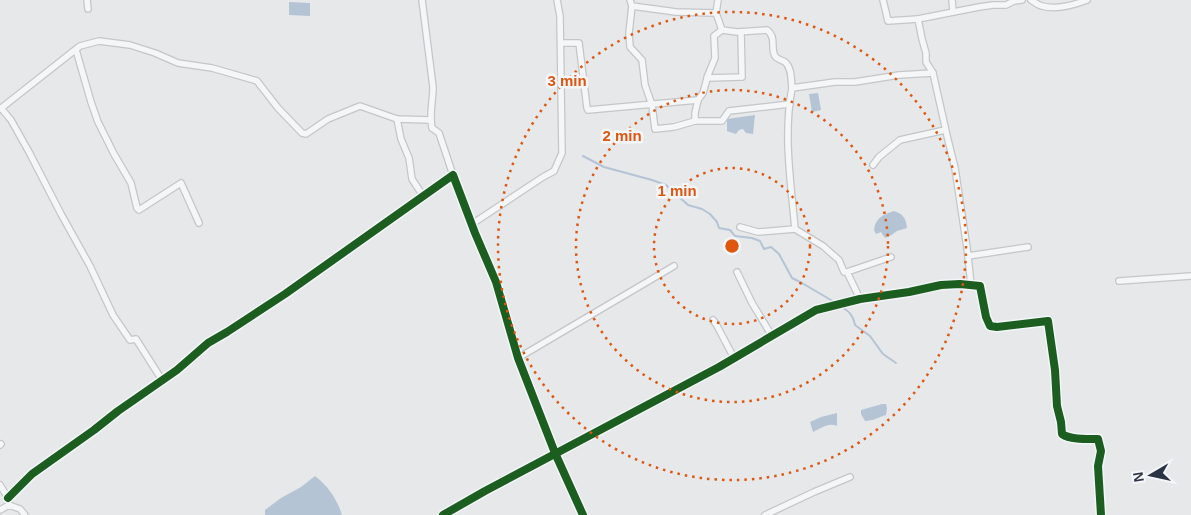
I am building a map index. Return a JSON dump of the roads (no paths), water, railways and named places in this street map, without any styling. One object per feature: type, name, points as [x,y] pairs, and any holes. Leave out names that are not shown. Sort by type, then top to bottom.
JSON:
[{"type":"street","points":[[87,0],[88,10]]},
{"type":"street","points":[[422,0],[433,87],[433,100],[430,111],[432,128],[439,133],[453,175],[496,282],[518,358],[555,453],[583,515]]},
{"type":"street","points":[[472,224],[554,171],[562,153],[561,43],[560,16],[557,0]]},
{"type":"street","points":[[718,0],[716,13],[722,30]]},
{"type":"street","points":[[883,0],[888,21],[918,19],[954,11],[1006,5],[1022,0]]},
{"type":"street","points":[[952,0],[954,11]]},
{"type":"street","points":[[1031,0],[1039,5],[1050,8],[1087,0]]},
{"type":"street","points":[[716,13],[676,12],[631,3],[630,47],[642,60],[645,85],[652,105],[655,129],[674,127],[695,121],[722,121],[729,111],[790,104]]},
{"type":"street","points":[[918,19],[926,53],[926,62],[933,73],[957,178],[970,284]]},
{"type":"street","points":[[695,121],[698,100],[703,93],[715,58],[714,36],[722,30],[741,32],[767,30],[773,37],[776,58],[785,63],[789,68],[792,88],[788,150],[795,229]]},
{"type":"street","points":[[707,78],[742,77],[741,32]]},
{"type":"street","points":[[162,380],[136,339],[130,340],[113,316],[90,266],[29,152],[11,120],[0,108],[80,46],[99,41],[130,45],[178,63],[212,68],[257,81],[278,108],[304,134],[328,119],[360,106],[397,119],[430,120]]},
{"type":"street","points":[[561,43],[579,43],[588,110],[698,100]]},
{"type":"street","points":[[76,50],[98,122],[131,182],[137,208],[139,210],[181,183],[198,223]]},
{"type":"street","points":[[792,88],[835,82],[855,82],[899,75],[933,73]]},
{"type":"street","points":[[397,119],[412,179],[423,196]]},
{"type":"street","points":[[872,165],[900,140],[946,130]]},
{"type":"street","points":[[8,498],[32,474],[177,370],[208,343],[285,294],[453,175]]},
{"type":"street","points":[[740,227],[758,232],[795,229],[823,246],[839,260],[860,299]]},
{"type":"street","points":[[968,256],[1028,247]]},
{"type":"street","points":[[847,272],[891,257]]},
{"type":"street","points":[[518,358],[674,266]]},
{"type":"street","points":[[737,272],[752,303],[772,336]]},
{"type":"street","points":[[1119,281],[1191,276]]},
{"type":"street","points":[[443,515],[734,358],[816,310],[860,299],[941,285],[970,284],[980,286],[986,317],[990,326],[1048,321],[1056,379],[1057,406],[1062,434],[1073,438],[1098,439],[1101,451],[1098,466],[1100,474],[1101,515]]},
{"type":"street","points":[[713,320],[734,358]]},
{"type":"street","points":[[765,515],[850,477]]},
{"type":"street","points":[[0,485],[8,498],[8,505]]},
{"type":"street","points":[[0,510],[8,505]]},
{"type":"street","points":[[8,505],[20,509],[25,515]]},
{"type":"water","points":[[289,2],[310,3],[310,16],[289,15]]},
{"type":"water","points":[[818,93],[821,110],[812,112],[809,94]]},
{"type":"water","points":[[755,115],[753,134],[746,133],[743,129],[739,130],[736,134],[727,131],[727,119]]},
{"type":"water","points":[[894,211],[904,217],[907,228],[885,238],[881,232],[876,234],[874,230],[878,219]]},
{"type":"water","points":[[886,404],[886,415],[865,421],[861,410]]},
{"type":"water","points":[[837,413],[837,426],[828,425],[813,432],[810,422]]},
{"type":"water","points":[[315,476],[332,493],[342,515],[265,515],[265,510]]},
{"type":"waterway","points":[[583,156],[604,167],[666,185],[688,205],[702,209],[710,214],[717,222],[719,228],[730,230],[735,236],[760,241],[764,249],[771,247],[779,254],[792,278],[836,303]]},
{"type":"waterway","points":[[840,306],[850,314],[855,325],[870,336],[883,354],[896,363]]}]
